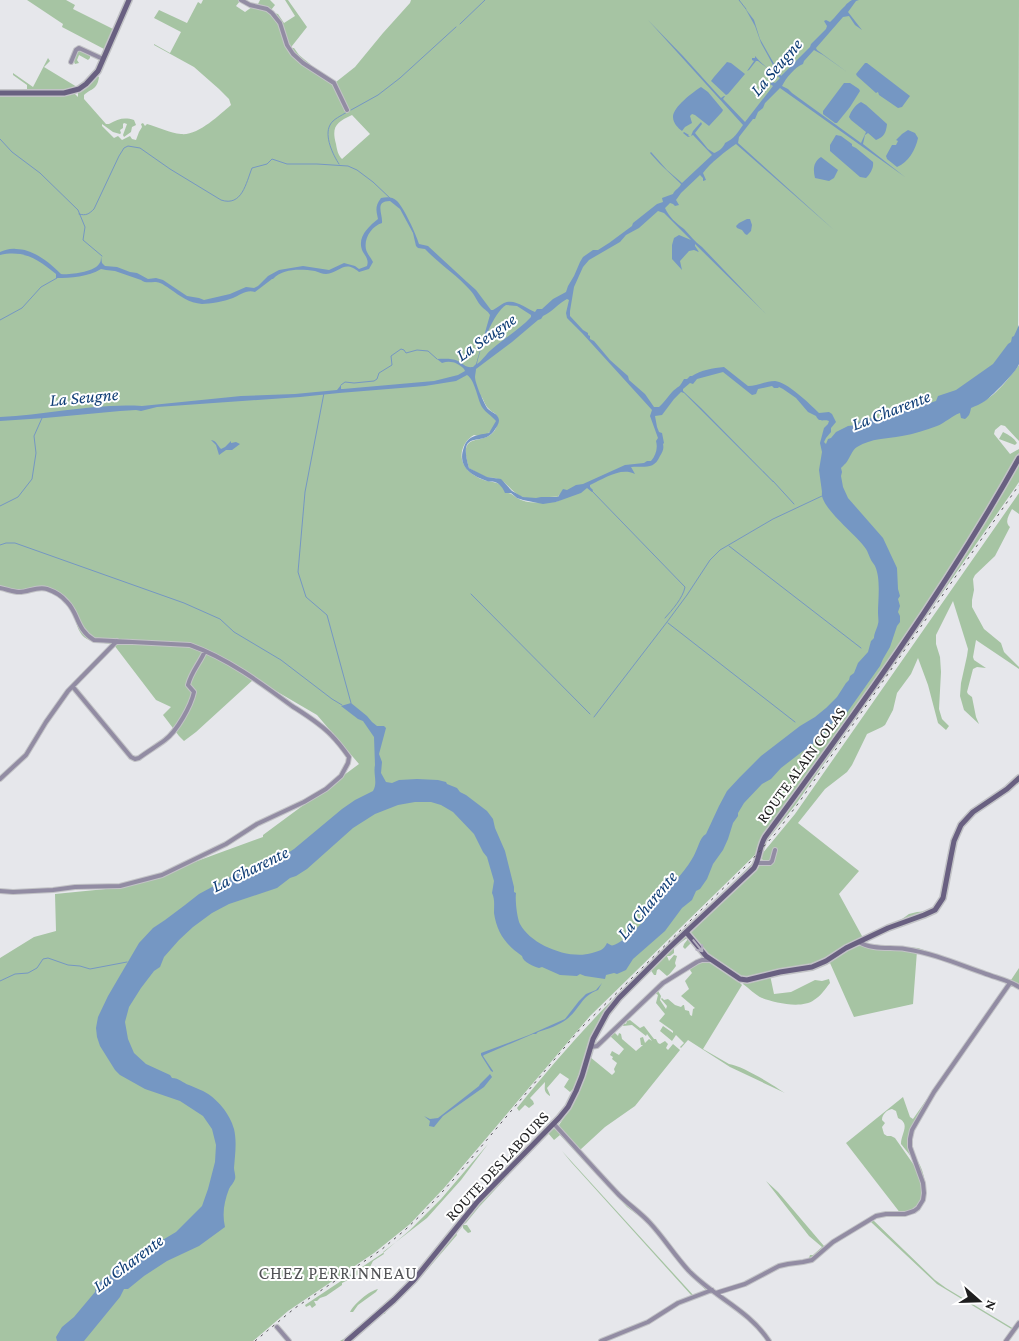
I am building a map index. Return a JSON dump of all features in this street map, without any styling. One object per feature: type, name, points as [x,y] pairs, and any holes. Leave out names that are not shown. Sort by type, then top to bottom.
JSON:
[{"type":"street","points":[[0,94],[59,93],[73,91],[86,84],[92,78],[103,59],[129,0]]},
{"type":"street","points":[[241,0],[250,5],[267,9],[276,17],[283,28],[289,49],[303,63],[334,83],[347,110]]},
{"type":"street","points":[[253,0],[256,6]]},
{"type":"street","points":[[71,62],[76,50],[79,48],[103,59]]},
{"type":"street","name":"ROUTE ALAIN COLAS","points":[[586,1061],[600,1025],[613,1006],[661,956],[749,874],[757,863],[761,844],[765,837],[915,627],[1018,460]]},
{"type":"street","points":[[0,588],[16,592],[23,592],[34,588],[45,588],[57,594],[67,602],[81,629],[94,640],[190,645],[205,651],[266,687],[332,736],[349,757],[341,776],[326,789],[304,802],[257,824],[226,844],[162,875],[120,886],[0,891]]},
{"type":"street","points":[[0,779],[26,755],[46,722],[73,687],[117,641]]},
{"type":"street","points":[[73,687],[131,757],[139,758],[166,740],[172,733],[192,699],[194,692],[188,685],[189,680],[191,673],[205,651]]},
{"type":"street","points":[[686,932],[710,960],[740,979],[747,980],[812,967],[826,961],[888,928],[935,910],[943,898],[954,841],[961,825],[973,812],[1008,789],[1019,778]]},
{"type":"street","points":[[757,863],[772,862],[774,850]]},
{"type":"street","points":[[859,942],[864,945],[904,949],[927,954],[1019,987]]},
{"type":"street","points":[[591,1046],[597,1046],[663,983],[697,962],[710,960]]},
{"type":"street","points":[[601,1341],[648,1322],[678,1303],[745,1284],[779,1266],[812,1260],[833,1242],[872,1218],[881,1215],[905,1214],[918,1208],[923,1200],[924,1193],[923,1183],[910,1147],[912,1130],[934,1092],[1010,983]]},
{"type":"street","name":"ROUTE DES LABOURS","points":[[347,1341],[414,1280],[478,1201],[554,1124],[573,1097],[586,1061]]},
{"type":"street","points":[[554,1124],[630,1206],[652,1224],[689,1271],[746,1315],[769,1341]]},
{"type":"street","points":[[1006,1341],[1019,1322]]},
{"type":"street","points":[[277,1326],[289,1341]]},
{"type":"green space","points":[[27,0],[66,0],[75,5],[73,9],[113,29],[104,49],[62,27],[63,24]]},
{"type":"green space","points":[[203,0],[238,0],[240,1],[236,6],[245,12],[252,7],[264,9],[278,22],[287,48],[295,58],[336,87],[336,82],[355,67],[411,0],[1019,0],[1018,335],[982,380],[951,398],[923,411],[847,434],[826,450],[980,403],[996,392],[1019,365],[1019,441],[1005,426],[1001,425],[995,430],[994,434],[1010,454],[1019,449],[1019,453],[999,488],[1000,490],[994,496],[982,518],[989,512],[1019,460],[1019,482],[796,804],[762,847],[765,839],[920,623],[972,540],[979,522],[944,576],[945,578],[941,581],[929,604],[925,606],[866,694],[781,811],[780,815],[777,816],[763,838],[758,852],[590,1016],[444,1188],[410,1224],[374,1253],[288,1311],[253,1341],[0,1341],[0,958],[34,937],[56,931],[55,894],[126,887],[263,837],[263,835],[359,764],[317,715],[269,687],[253,680],[184,741],[163,715],[171,707],[156,700],[114,645],[93,642],[82,635],[65,601],[45,589],[24,593],[0,590],[0,96],[74,93],[78,97],[78,91],[90,84],[97,76],[99,77],[97,84],[84,95],[84,99],[106,124],[127,119],[134,120],[136,125],[124,137],[127,124],[123,124],[120,134],[113,132],[102,124],[114,138],[118,136],[122,140],[130,136],[136,140],[143,123],[145,126],[147,124],[181,134],[194,132],[208,124],[231,105],[229,99],[194,67],[154,45],[170,53],[181,32],[154,18],[159,10],[187,23],[198,2],[201,4]],"holes":[[[352,115],[370,134],[342,159],[337,148],[334,133],[336,125]],[[481,396],[488,408],[498,418],[498,422],[491,434],[469,443],[466,447],[469,468],[486,477],[501,480],[523,497],[531,499],[558,497],[565,493],[567,496],[556,502],[553,500],[525,501],[506,493],[499,484],[482,479],[468,471],[462,457],[465,444],[474,435],[482,436],[488,434],[497,423],[495,416],[487,410]]]},
{"type":"green space","points":[[260,0],[270,0],[275,5],[271,10],[258,4]]},
{"type":"green space","points":[[285,0],[288,0],[307,27],[291,48],[294,48],[311,66],[292,50],[286,39],[280,21],[274,13],[278,14],[284,23],[295,16]]},
{"type":"green space","points":[[80,50],[90,54],[90,58],[88,60],[79,55],[77,60],[79,63],[75,64],[74,57]]},
{"type":"green space","points":[[48,58],[50,61],[44,67],[77,87],[27,91],[27,85],[13,75],[13,73],[33,87]]},
{"type":"green space","points":[[1003,432],[1017,443],[1015,445],[999,439]]},
{"type":"green space","points":[[1019,493],[1019,514],[1012,509],[1007,521],[1010,527],[995,556],[973,579],[972,607],[984,629],[1001,643],[1004,652],[1019,669],[976,640],[974,660],[986,668],[977,667],[973,669],[967,692],[972,697],[979,724],[964,710],[960,696],[968,649],[953,601],[936,635],[941,672],[939,709],[942,719],[949,726],[946,730],[938,723],[928,685],[918,658],[911,674],[897,693],[893,710],[885,725],[867,734],[847,772],[825,789],[798,823],[859,871],[839,894],[862,936],[902,919],[909,914],[927,911],[817,963],[742,979],[711,959],[689,934],[759,866],[765,864],[762,854],[795,814]]},
{"type":"green space","points":[[974,810],[960,825],[944,891],[936,907],[930,910],[941,895],[946,867],[957,829],[962,819]]},
{"type":"green space","points":[[757,859],[754,865],[685,935],[693,941],[685,949],[683,947],[687,938],[674,947],[674,953],[667,956],[669,961],[674,955],[677,956],[676,966],[667,976],[659,969],[656,975],[654,975],[650,969],[634,979]]},
{"type":"green space","points":[[865,944],[918,948],[1011,980],[1019,968],[1019,986],[931,954]]},
{"type":"green space","points":[[857,945],[917,951],[913,1004],[854,1017],[830,963],[813,970],[799,971]]},
{"type":"green space","points":[[702,961],[711,961],[742,985],[703,1049],[729,1064],[758,1076],[785,1093],[730,1067],[688,1040],[681,1048],[684,1043],[676,1035],[672,1041],[660,1031],[663,1026],[673,1033],[673,1031],[659,1021],[665,1014],[656,1003],[658,995],[655,993],[658,991],[661,996],[660,1000],[666,1009],[667,1006],[662,998],[664,1000],[668,999],[681,1007],[684,1005],[685,1010],[689,1011],[692,1016],[693,1009],[695,1008],[681,996],[689,989],[685,981],[692,973],[691,967]]},
{"type":"green space","points":[[770,975],[774,994],[791,992],[815,980],[829,979],[830,983],[814,1000],[809,1003],[796,1005],[762,998],[743,984],[744,982]]},
{"type":"green space","points":[[632,981],[602,1017],[596,1028],[576,1086],[570,1092],[564,1087],[569,1079],[560,1073],[547,1088],[550,1096],[545,1091],[545,1082],[530,1098],[534,1104],[529,1108],[525,1105],[519,1111],[517,1108],[558,1059],[601,1011]]},
{"type":"green space","points":[[630,1020],[640,1028],[644,1026],[658,1043],[660,1044],[665,1041],[668,1044],[666,1048],[668,1050],[673,1044],[680,1050],[635,1106],[605,1127],[580,1150],[559,1125],[573,1104],[590,1057],[612,1075],[615,1072],[614,1069],[617,1063],[610,1055],[612,1051],[619,1055],[624,1049],[610,1036],[614,1032],[618,1036],[619,1033],[621,1034],[622,1039],[636,1051],[643,1045],[641,1045],[640,1038],[643,1037],[645,1043],[649,1039],[652,1041],[647,1034],[646,1036],[632,1025],[623,1026],[624,1023],[626,1024]]},
{"type":"green space","points":[[934,1089],[916,1124],[924,1111],[913,1136],[912,1144],[923,1173],[926,1198],[922,1174],[911,1145],[914,1128],[910,1132],[909,1139],[913,1159],[901,1144],[905,1126],[902,1120],[898,1118],[896,1111],[888,1110],[882,1118],[885,1123],[882,1127],[884,1134],[895,1138],[919,1173],[923,1189],[922,1200],[919,1206],[914,1210],[901,1214],[846,1143],[903,1097],[910,1117],[913,1119]]},
{"type":"green space","points":[[552,1128],[556,1129],[647,1221],[686,1270],[707,1291],[694,1279],[683,1267],[651,1227],[627,1207],[560,1135],[554,1140],[548,1133]]},
{"type":"green space","points":[[488,1144],[461,1180],[427,1218],[396,1242],[441,1199]]},
{"type":"green space","points":[[525,1149],[497,1179],[409,1283],[345,1341],[340,1341],[347,1337],[413,1278],[495,1178]]},
{"type":"green space","points":[[562,1151],[694,1296],[692,1296]]},
{"type":"green space","points":[[503,1177],[505,1179],[460,1228],[477,1204]]},
{"type":"green space","points":[[766,1181],[778,1192],[824,1246],[872,1216],[882,1213],[835,1240],[815,1258],[806,1260],[822,1247],[809,1236]]},
{"type":"green space","points":[[873,1220],[935,1280],[1014,1329],[937,1284],[870,1221]]},
{"type":"green space","points":[[463,1225],[467,1225],[471,1232],[468,1233],[463,1228]]},
{"type":"green space","points":[[458,1228],[460,1229],[456,1233],[457,1235],[415,1284],[383,1314],[383,1313]]},
{"type":"green space","points":[[383,1253],[373,1261],[370,1267],[342,1283],[342,1285],[326,1296],[314,1301],[316,1305],[312,1308],[310,1305],[306,1307],[305,1305]]},
{"type":"green space","points":[[378,1289],[358,1305],[353,1312],[350,1312],[362,1298]]},
{"type":"water","name":"La Charente","points":[[852,0],[859,0],[856,1],[848,12],[862,30],[855,25],[849,16],[843,17],[816,48],[847,72],[814,50],[803,64],[791,73],[782,86],[861,143],[866,132],[849,117],[859,103],[861,102],[866,105],[887,124],[881,138],[876,140],[868,133],[865,135],[863,144],[905,177],[780,88],[758,112],[755,119],[739,137],[738,143],[834,230],[736,144],[718,157],[706,169],[703,173],[706,180],[703,181],[700,175],[681,193],[676,200],[679,205],[675,206],[670,203],[665,208],[673,220],[702,247],[766,314],[695,244],[699,252],[689,251],[680,261],[682,270],[672,259],[674,238],[679,235],[691,240],[664,213],[658,211],[639,228],[626,235],[620,242],[589,260],[583,267],[574,287],[570,316],[588,333],[590,339],[594,341],[610,360],[628,376],[629,380],[645,394],[654,407],[659,407],[684,379],[703,371],[724,367],[748,386],[771,381],[780,382],[798,394],[819,413],[829,412],[832,414],[836,422],[824,442],[826,444],[828,439],[836,432],[848,426],[856,425],[862,419],[876,419],[891,415],[900,410],[917,409],[920,406],[936,401],[938,396],[956,390],[993,364],[1011,342],[1019,325],[1019,364],[1004,384],[988,399],[971,408],[969,415],[965,419],[961,418],[960,413],[940,425],[906,435],[874,440],[863,444],[855,448],[841,468],[843,487],[848,498],[883,538],[897,568],[900,622],[890,647],[880,666],[846,714],[838,721],[833,722],[820,739],[781,768],[771,779],[762,784],[744,803],[733,823],[723,850],[713,864],[707,879],[700,889],[696,891],[692,900],[682,908],[665,931],[633,959],[626,970],[617,974],[606,975],[605,979],[580,974],[577,976],[560,975],[542,967],[539,968],[526,962],[511,947],[503,938],[495,920],[492,893],[494,881],[487,857],[474,834],[453,812],[431,802],[398,805],[375,814],[353,828],[307,869],[277,888],[229,904],[212,913],[193,927],[164,957],[160,967],[154,971],[141,988],[129,1007],[125,1022],[128,1039],[134,1053],[146,1064],[208,1094],[218,1102],[229,1118],[234,1129],[236,1148],[235,1178],[225,1203],[225,1227],[199,1246],[167,1261],[128,1289],[124,1289],[120,1297],[84,1341],[57,1341],[56,1337],[62,1327],[74,1317],[95,1292],[96,1286],[105,1277],[108,1277],[129,1260],[176,1232],[202,1206],[215,1162],[216,1145],[212,1129],[203,1116],[180,1101],[145,1089],[120,1075],[115,1070],[100,1046],[97,1037],[98,1017],[139,943],[153,928],[199,894],[238,873],[257,869],[277,860],[294,849],[342,809],[373,791],[375,782],[374,737],[363,721],[341,706],[351,703],[377,726],[384,726],[386,728],[379,754],[382,762],[381,773],[386,782],[392,783],[399,780],[417,779],[446,782],[487,811],[493,819],[505,851],[514,892],[516,893],[518,918],[525,932],[552,949],[583,955],[592,953],[603,949],[607,943],[612,945],[618,943],[641,924],[657,901],[680,876],[694,856],[727,791],[761,756],[815,717],[837,697],[850,676],[854,673],[858,663],[868,652],[871,641],[874,638],[878,626],[879,583],[877,571],[866,549],[832,513],[823,498],[819,470],[822,452],[820,443],[824,428],[829,421],[818,419],[808,412],[796,398],[779,387],[774,388],[772,386],[758,389],[756,394],[752,395],[723,372],[697,379],[693,384],[690,383],[683,389],[683,391],[773,482],[681,392],[662,415],[655,416],[657,427],[659,432],[662,433],[664,443],[663,451],[658,460],[652,465],[631,467],[635,474],[624,472],[612,475],[590,485],[593,490],[592,492],[587,488],[581,493],[556,502],[543,504],[517,498],[511,493],[505,493],[497,483],[470,473],[464,465],[462,454],[468,440],[474,436],[489,433],[496,421],[482,407],[474,385],[467,375],[456,381],[425,386],[157,407],[141,411],[0,421],[0,417],[107,406],[142,406],[241,396],[295,394],[337,390],[341,385],[341,389],[343,389],[434,381],[458,375],[465,371],[457,364],[451,362],[442,363],[437,359],[453,359],[466,366],[473,367],[476,364],[490,315],[459,279],[425,249],[416,246],[413,233],[400,209],[390,201],[382,203],[380,209],[382,223],[374,227],[368,235],[366,248],[373,262],[369,269],[359,272],[354,268],[346,267],[326,274],[304,270],[287,271],[277,275],[255,292],[246,292],[230,299],[202,304],[181,297],[161,283],[146,282],[115,271],[101,269],[85,275],[56,278],[56,274],[37,260],[24,255],[0,255],[0,252],[12,249],[29,251],[46,261],[61,274],[92,269],[100,263],[101,256],[102,263],[105,266],[117,267],[137,273],[148,279],[156,278],[163,280],[187,296],[204,300],[230,294],[246,287],[254,288],[268,276],[279,270],[303,266],[329,270],[344,263],[359,269],[367,266],[367,260],[361,247],[362,238],[367,229],[378,219],[377,208],[379,201],[381,198],[389,197],[397,201],[403,209],[419,244],[428,246],[476,290],[491,310],[504,303],[512,302],[535,312],[566,292],[583,257],[609,243],[657,204],[663,202],[662,198],[673,194],[680,187],[681,184],[660,164],[651,152],[682,183],[712,155],[693,135],[691,136],[701,122],[702,124],[695,133],[708,149],[714,153],[721,149],[743,125],[648,20],[721,98],[725,96],[723,99],[745,122],[773,86],[770,84],[772,82],[775,83],[780,78],[771,71],[778,74],[761,43],[755,26],[745,8],[754,20],[760,39],[781,76],[826,29],[827,26],[824,21],[830,22],[848,3]],"holes":[[[567,299],[569,300],[566,313],[567,318],[652,410],[650,416],[658,438],[656,441],[656,451],[651,461],[625,465],[583,484],[576,485],[567,490],[563,489],[558,497],[523,497],[512,491],[501,479],[487,477],[469,468],[466,455],[468,443],[489,436],[496,429],[499,420],[496,414],[488,409],[482,398],[475,380],[476,369]],[[506,305],[517,306],[531,315],[531,317],[489,352],[477,364],[484,341],[496,315],[501,309]]]},
{"type":"water","points":[[755,56],[764,65],[756,61],[747,71],[754,61],[752,58],[755,58]]},
{"type":"water","points":[[727,62],[745,74],[726,95],[711,81]]},
{"type":"water","points":[[865,63],[910,96],[902,107],[898,108],[879,95],[878,92],[876,93],[857,76],[856,74]]},
{"type":"water","points":[[844,83],[850,83],[860,91],[850,107],[835,123],[823,114],[823,111]]},
{"type":"water","points":[[701,87],[708,92],[723,110],[709,126],[692,114],[690,116],[692,123],[682,131],[674,121],[674,113],[684,100]]},
{"type":"water","points":[[908,130],[915,133],[918,138],[917,142],[908,159],[897,167],[886,156],[892,145],[896,145],[898,141],[896,140]]},
{"type":"water","points":[[836,135],[841,136],[852,144],[852,146],[873,162],[871,171],[866,178],[860,177],[830,151],[830,145]]},
{"type":"water","points":[[821,157],[838,170],[834,178],[829,181],[815,178],[814,166]]},
{"type":"water","points":[[750,219],[752,225],[751,231],[747,235],[736,226]]},
{"type":"water","points":[[211,440],[216,442],[221,449],[231,441],[231,443],[236,442],[240,444],[232,450],[226,450],[219,455],[216,445]]},
{"type":"water","points":[[602,983],[598,990],[584,999],[564,1021],[484,1055],[493,1072],[491,1071],[481,1053],[565,1019],[586,994],[596,990]]},
{"type":"water","points":[[490,1074],[492,1077],[484,1087],[443,1116],[434,1127],[429,1126],[430,1121],[424,1116],[430,1119],[438,1118],[479,1086]]},
{"type":"waterway","points":[[460,24],[485,0]]},
{"type":"waterway","points":[[739,0],[746,9]]},
{"type":"waterway","points":[[351,110],[378,95],[400,78],[456,27]]},
{"type":"waterway","points":[[339,164],[330,145],[328,129],[333,121],[347,112]]},
{"type":"waterway","points":[[0,139],[12,152],[40,173],[78,210],[85,227],[83,240],[102,256]]},
{"type":"waterway","points":[[79,214],[84,215],[94,209],[119,156],[124,148],[128,146],[140,148],[221,200],[234,200],[238,197],[245,187],[252,168],[267,164],[272,159],[287,164],[348,166],[373,182],[391,199]]},
{"type":"waterway","points":[[0,320],[22,308],[41,287],[57,278]]},
{"type":"waterway","points":[[341,385],[345,382],[374,381],[379,373],[392,365],[391,356],[401,349],[406,353],[417,350],[428,351],[437,359]]},
{"type":"waterway","points":[[324,393],[305,492],[298,572],[306,597],[327,615],[351,703]]},
{"type":"waterway","points":[[0,506],[18,497],[32,479],[36,453],[34,436],[42,418]]},
{"type":"waterway","points":[[773,481],[794,504]]},
{"type":"waterway","points":[[591,490],[685,587],[680,600],[665,618]]},
{"type":"waterway","points":[[594,717],[687,595],[710,560],[720,550],[773,519],[822,496]]},
{"type":"waterway","points":[[0,545],[15,543],[184,603],[220,619],[234,632],[281,660],[342,705]]},
{"type":"waterway","points":[[729,546],[861,648]]},
{"type":"waterway","points":[[471,594],[590,714]]},
{"type":"waterway","points":[[668,623],[795,722]]},
{"type":"waterway","points":[[0,981],[15,974],[28,973],[37,968],[43,959],[48,958],[68,965],[90,969],[127,962]]},
{"type":"railway","points":[[255,1341],[295,1308],[381,1250],[424,1212],[580,1029],[748,864],[776,833],[1019,485]]},
{"type":"district","name":"CHEZ PERRINNEAU","points":[[338,1273]]},
{"type":"water label","name":"La Seugne","points":[[776,67]]},
{"type":"water label","name":"La Seugne","points":[[486,337]]},
{"type":"water label","name":"La Seugne","points":[[84,397]]}]
